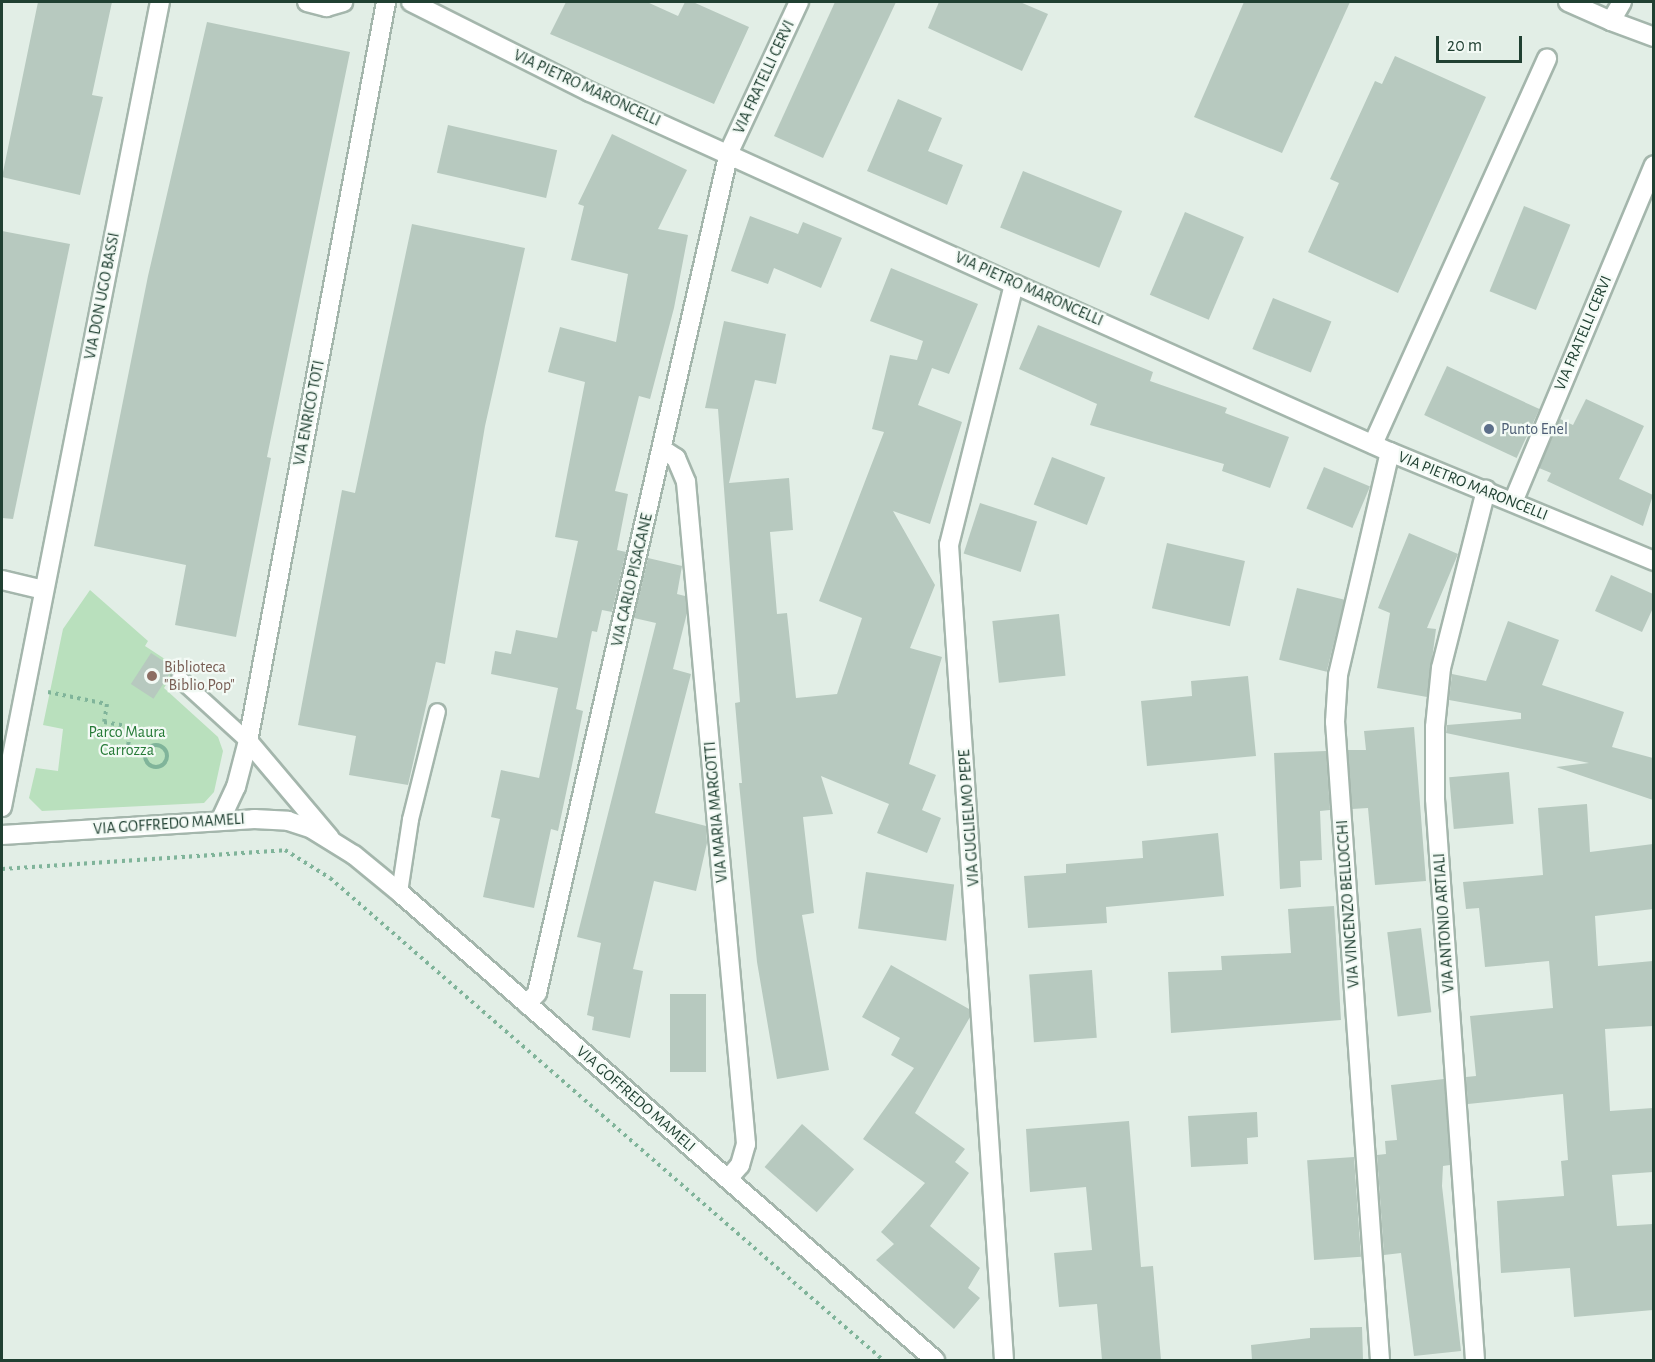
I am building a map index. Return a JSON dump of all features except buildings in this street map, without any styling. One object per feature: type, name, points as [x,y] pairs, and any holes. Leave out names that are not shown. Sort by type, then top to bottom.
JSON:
[{"type":"street","name":"VIA DON UGO BASSI","points":[[2,807],[160,2]]},
{"type":"street","points":[[307,2],[326,6],[343,2]]},
{"type":"street","name":"VIA ENRICO TOTI","points":[[220,821],[236,787],[248,741],[386,2]]},
{"type":"street","name":"VIA PIETRO MARONCELLI","points":[[411,2],[590,92],[729,152],[1014,284],[1382,448],[1653,561]]},
{"type":"street","name":"VIA FRATELLI CERVI","points":[[729,152],[800,2]]},
{"type":"street","points":[[1568,2],[1653,37]]},
{"type":"street","points":[[1611,21],[1622,2]]},
{"type":"street","name":"VIA VINCENZO BELLOCCHI","points":[[1380,1360],[1335,722],[1338,675],[1382,448],[1547,58]]},
{"type":"street","name":"VIA CARLO PISACANE","points":[[527,1004],[537,993],[729,152]]},
{"type":"street","name":"VIA FRATELLI CERVI","points":[[1513,502],[1653,165]]},
{"type":"street","name":"VIA GUGLIELMO PEPE","points":[[1004,1360],[949,545],[1014,284]]},
{"type":"street","name":"VIA MARIA MARGOTTI","points":[[662,449],[672,454],[681,467],[688,494],[746,1144],[740,1165],[728,1179]]},
{"type":"street","name":"VIA ANTONIO ARTIALI","points":[[1475,1360],[1436,799],[1435,727],[1441,668],[1486,490]]},
{"type":"street","points":[[2,580],[44,590]]},
{"type":"street","name":"VIA GOFFREDO MAMELI","points":[[248,741],[333,841],[399,892],[935,1360]]},
{"type":"street","name":"VIA GOFFREDO MAMELI","points":[[2,835],[220,821],[288,821],[333,841]]},
{"type":"lane","points":[[179,678],[248,741]]},
{"type":"lane","points":[[399,892],[410,819],[436,711]]},
{"type":"path","points":[[27,680],[50,693],[107,704],[104,722],[131,727],[127,751],[146,754],[158,745],[168,756],[166,763],[156,768],[147,762],[146,754]]},
{"type":"path","points":[[2,869],[285,850],[330,878],[883,1360]]},
{"type":"green space","name":"Parco Maura Carrozza","points":[[90,590],[148,641],[145,646],[177,667],[164,688],[218,737],[223,751],[214,792],[204,803],[42,811],[29,798],[36,768],[58,771],[63,729],[43,725],[63,629]]},
{"type":"place","name":"Punto Enel","points":[[1489,429]]},
{"type":"place","name":"Biblioteca \"Biblio Pop\"","points":[[152,676]]}]
